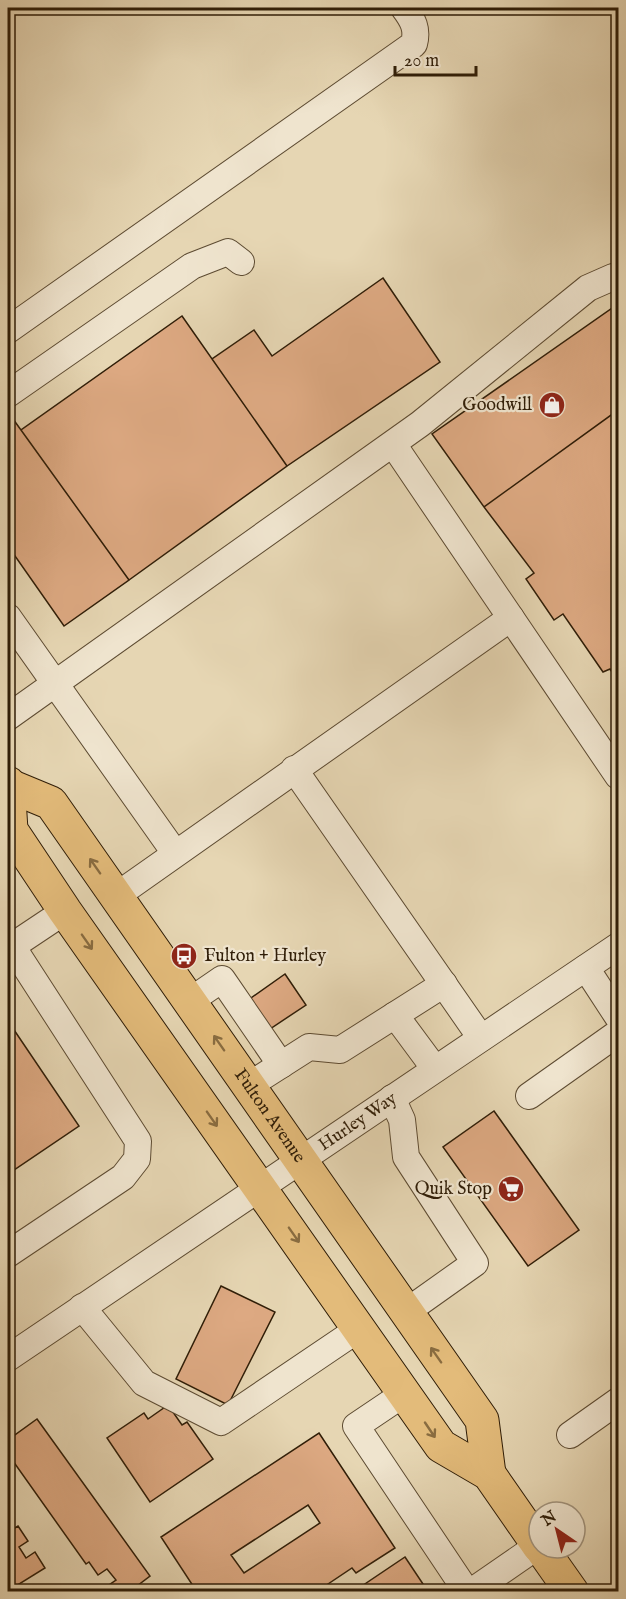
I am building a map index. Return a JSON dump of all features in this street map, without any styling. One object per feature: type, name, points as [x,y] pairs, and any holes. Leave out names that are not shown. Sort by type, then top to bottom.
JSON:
[{"type":"main road","name":"Fulton Avenue","points":[[489,1474],[482,1420],[51,803],[9,784],[11,830],[65,911],[441,1446],[489,1474],[527,1529]]},
{"type":"main road","name":"Fulton Avenue","points":[[549,1560],[572,1592]]},
{"type":"street","points":[[8,330],[414,44],[417,33],[413,20],[404,8]]},
{"type":"street","points":[[8,394],[192,266],[228,252],[241,262]]},
{"type":"street","points":[[8,717],[393,444],[588,288],[613,277],[618,280]]},
{"type":"street","points":[[393,444],[618,776]]},
{"type":"street","points":[[8,617],[175,853]]},
{"type":"street","points":[[116,896],[511,618]]},
{"type":"street","points":[[294,770],[481,1038]]},
{"type":"street","points":[[8,1254],[123,1177],[137,1159],[138,1141],[10,947],[65,911]]},
{"type":"street","name":"Hurley Way","points":[[8,1358],[618,946]]},
{"type":"street","points":[[586,968],[618,1017]]},
{"type":"street","points":[[190,1001],[222,979],[281,1065]]},
{"type":"street","points":[[248,1086],[309,1047],[340,1050],[444,984]]},
{"type":"street","points":[[395,1015],[435,1070]]},
{"type":"street","points":[[529,1096],[618,1033]]},
{"type":"street","points":[[392,1098],[402,1120],[406,1157],[475,1263],[406,1312]]},
{"type":"street","points":[[82,1307],[144,1383],[221,1422],[360,1328]]},
{"type":"street","points":[[405,1393],[356,1426],[469,1592],[527,1554]]},
{"type":"street","points":[[570,1435],[618,1401]]},
{"type":"building","points":[[383,278],[440,362],[287,466],[212,359],[254,330],[272,356]]},
{"type":"building","points":[[618,304],[618,410],[484,507],[432,434]]},
{"type":"building","points":[[182,316],[287,466],[129,580],[21,430]]},
{"type":"building","points":[[618,410],[618,681],[610,669],[603,672],[563,614],[554,620],[526,579],[534,573],[484,507]]},
{"type":"building","points":[[8,412],[129,580],[64,626],[8,546]]},
{"type":"building","points":[[285,974],[306,1005],[261,1035],[241,1005]]},
{"type":"building","points":[[8,1021],[79,1126],[8,1174]]},
{"type":"building","name":"Quik Stop","points":[[494,1111],[579,1230],[528,1266],[443,1147]]},
{"type":"building","points":[[221,1286],[275,1312],[228,1405],[176,1379]]},
{"type":"building","points":[[168,1405],[182,1425],[187,1422],[213,1459],[150,1502],[107,1438],[144,1413],[148,1419]]},
{"type":"building","points":[[37,1419],[150,1576],[129,1592],[109,1592],[106,1587],[116,1580],[107,1569],[98,1575],[89,1562],[86,1564],[8,1454],[8,1440]]},
{"type":"building","points":[[319,1433],[395,1548],[356,1573],[352,1568],[316,1592],[197,1592],[161,1537]],"holes":[[[308,1505],[320,1523],[244,1573],[231,1555]]]},
{"type":"building","points":[[18,1526],[28,1541],[19,1547],[26,1558],[35,1552],[45,1568],[8,1591],[8,1532]]},
{"type":"building","points":[[405,1557],[425,1587],[421,1589],[422,1592],[353,1592]]},
{"type":"place","name":"Goodwill","points":[[552,405]]},
{"type":"place","name":"Fulton + Hurley","points":[[184,956]]},
{"type":"place","name":"Quik Stop","points":[[511,1189]]}]
